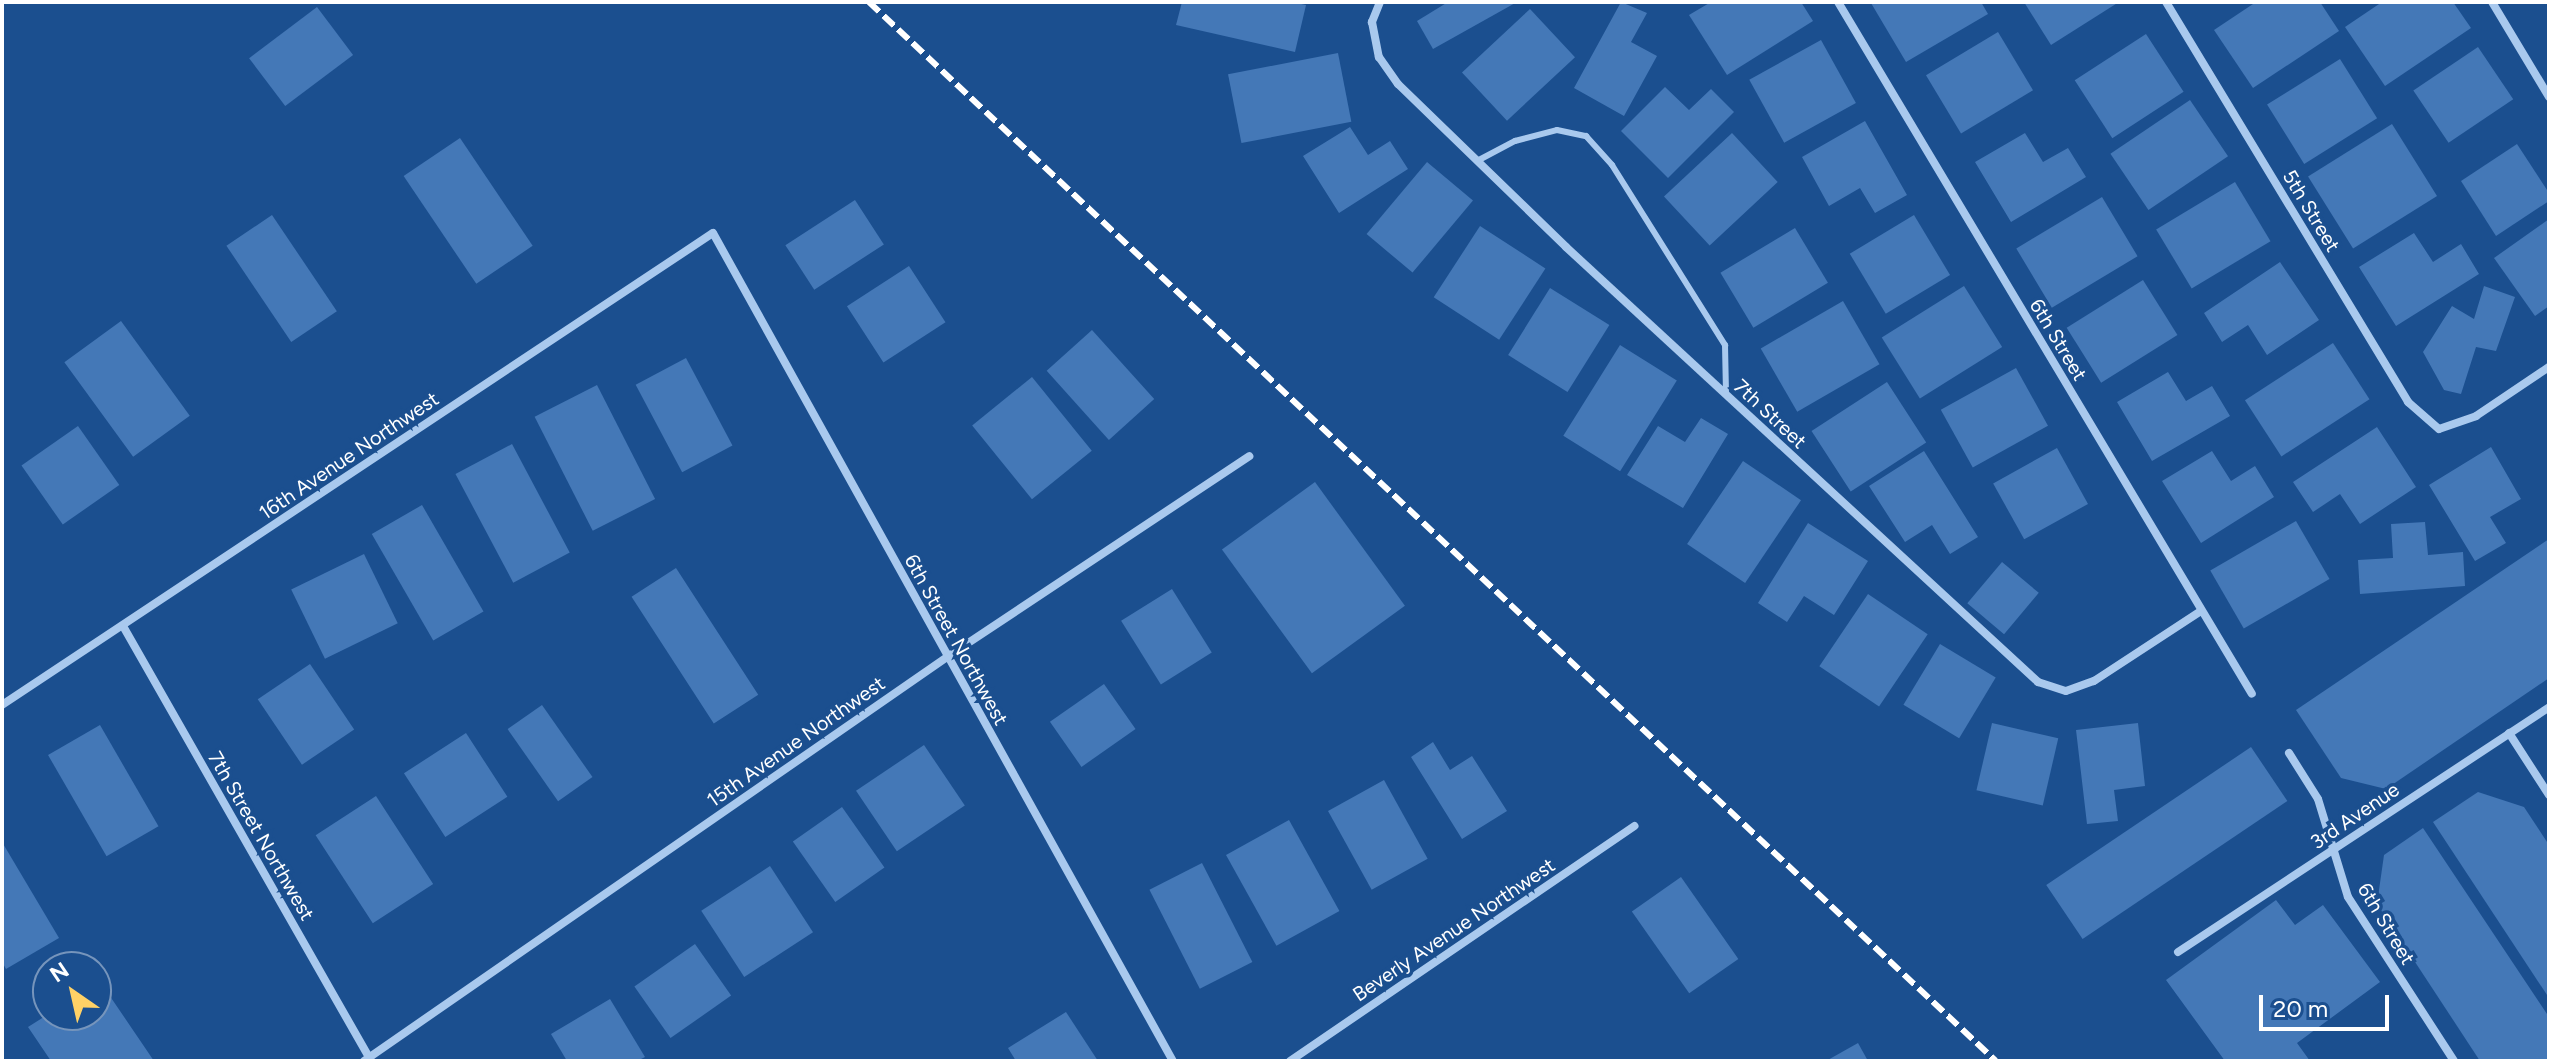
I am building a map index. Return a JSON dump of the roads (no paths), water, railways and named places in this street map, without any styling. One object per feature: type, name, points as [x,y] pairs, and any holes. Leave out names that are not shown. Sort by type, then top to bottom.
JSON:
[{"type":"street","name":"7th Street","points":[[1380,2],[1372,22],[1379,57],[1398,84],[1726,395],[2038,682],[2066,691],[2094,681],[2201,611]]},
{"type":"street","name":"6th Street","points":[[1838,2],[2252,694]]},
{"type":"street","name":"5th Street","points":[[2166,2],[2408,402],[2439,429],[2476,416],[2549,367]]},
{"type":"street","points":[[2492,2],[2549,97]]},
{"type":"street","name":"16th Avenue Northwest","points":[[2,705],[713,233]]},
{"type":"street","name":"6th Street Northwest","points":[[713,233],[1173,1061]]},
{"type":"street","name":"15th Avenue Northwest","points":[[368,1060],[947,657],[1249,456]]},
{"type":"street","name":"7th Street Northwest","points":[[123,626],[368,1060]]},
{"type":"street","name":"3rd Avenue","points":[[2178,952],[2549,707]]},
{"type":"street","points":[[2509,733],[2549,795]]},
{"type":"street","name":"6th Street","points":[[2289,753],[2318,799],[2348,897],[2454,1061]]},
{"type":"street","name":"Beverly Avenue Northwest","points":[[1290,1061],[1635,826]]},
{"type":"lane","points":[[1477,161],[1515,141],[1557,130],[1586,136],[1630,192],[1725,345],[1726,395]]},
{"type":"railway","points":[[869,2],[1996,1061]]}]
